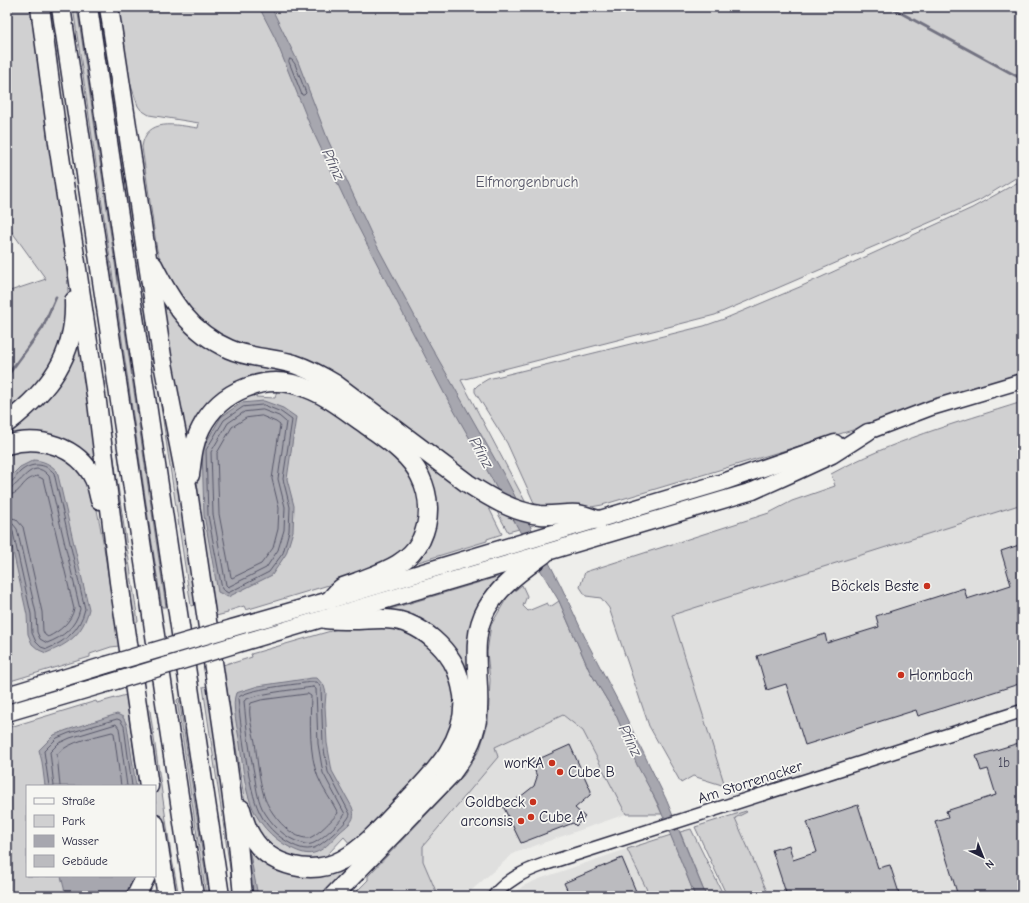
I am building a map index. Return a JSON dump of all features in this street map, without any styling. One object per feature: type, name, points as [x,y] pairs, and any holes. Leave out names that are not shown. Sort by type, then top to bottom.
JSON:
[{"type":"highway","points":[[40,7],[59,150],[98,408],[119,582],[149,785]]},
{"type":"highway","points":[[62,7],[194,896]]},
{"type":"highway","points":[[88,7],[220,896]]},
{"type":"highway","points":[[109,7],[163,363],[188,492],[223,730],[238,843],[243,896]]},
{"type":"highway","points":[[146,250],[165,288],[188,322],[229,349],[294,364],[316,373],[335,384],[467,483],[487,496],[527,512],[547,515],[577,514],[598,520]]},
{"type":"highway","points":[[7,423],[36,399],[54,376],[71,337],[74,300],[81,290]]},
{"type":"highway","points":[[188,492],[194,446],[204,422],[215,408],[225,399],[242,389],[256,384],[284,382],[301,386],[319,393],[390,443],[407,458],[421,477],[425,486],[428,504],[426,526],[417,545],[402,562],[387,571],[342,588],[330,600]]},
{"type":"highway","points":[[7,695],[598,520],[755,471],[868,432]]},
{"type":"highway","points":[[7,713],[325,619],[515,569],[544,554],[753,490],[832,455],[868,432]]},
{"type":"highway","points":[[7,445],[35,441],[54,444],[71,453],[83,464],[93,479],[98,491],[119,582]]},
{"type":"highway","points":[[333,896],[451,774],[465,754],[475,731],[477,720],[479,696],[477,652],[482,619],[492,600],[509,581],[515,569]]},
{"type":"highway","points":[[223,730],[244,821],[248,830],[252,838],[264,852],[288,865],[316,868],[342,860],[359,848],[418,790],[444,759],[458,734],[464,705],[462,686],[455,667],[448,655],[436,642],[423,631],[409,624],[397,620],[379,618],[352,620],[325,619]]},
{"type":"highway","points":[[156,830],[167,896]]},
{"type":"highway","points":[[136,896],[146,877]]},
{"type":"main road","points":[[868,432],[931,408],[1022,381]]},
{"type":"street","name":"Am Storrenacker","points":[[494,896],[514,878],[525,871],[1022,711]]},
{"type":"shaded area","points":[[1022,504],[1022,896],[769,896],[735,818],[671,615]]},
{"type":"shaded area","points":[[563,715],[583,731],[626,814],[514,853],[465,896],[438,896],[423,861],[423,846],[452,813],[495,747]]},
{"type":"shaded area","points":[[627,849],[650,896],[511,896],[523,886],[539,879]]},
{"type":"green space","points":[[7,7],[35,7],[46,92],[49,144],[67,271],[69,313],[54,367],[7,417],[7,292],[46,279],[7,225]]},
{"type":"green space","points":[[73,7],[77,7],[166,607],[162,607],[151,537]]},
{"type":"green space","name":"Elfmorgenbruch","points":[[116,7],[1022,7],[1022,174],[980,200],[715,315],[461,380],[526,503],[507,496],[486,485],[448,457],[445,458],[340,380],[233,345],[188,313],[163,268],[157,250],[142,147],[145,137],[149,131],[156,127],[163,125],[181,125],[198,128],[199,123],[149,115],[138,106],[128,77]]},
{"type":"green space","points":[[56,67],[138,621],[133,624]]},
{"type":"green space","points":[[1022,180],[1022,372],[984,386],[916,406],[856,429],[602,505],[575,510],[535,505],[507,443],[475,392],[475,388],[478,385],[488,379],[704,326],[724,319],[802,286],[972,208]]},
{"type":"green space","points":[[156,283],[158,283],[172,310],[192,332],[204,341],[231,355],[255,363],[305,374],[331,387],[458,482],[457,484],[487,504],[502,534],[487,539],[487,541],[405,566],[421,548],[428,535],[432,521],[434,508],[432,495],[429,482],[423,470],[405,447],[387,433],[327,391],[298,379],[282,376],[266,377],[242,383],[224,392],[214,400],[194,429],[190,440],[189,451],[187,451],[172,380]]},
{"type":"green space","points":[[78,321],[99,476],[89,462],[7,439],[7,429],[22,418]]},
{"type":"green space","points":[[152,347],[201,604],[191,606],[186,573]]},
{"type":"green space","points":[[272,386],[330,405],[411,471],[423,515],[410,547],[362,575],[246,610],[244,606],[228,611],[228,613],[216,616],[198,497],[197,478],[200,448],[220,411],[258,389],[256,397],[275,398],[277,390]]},
{"type":"green space","points":[[1022,402],[1022,504],[672,615],[725,786],[693,776],[681,783],[649,726],[609,608],[601,598],[586,596],[580,587],[585,572],[769,513],[792,501],[835,486],[831,474],[854,462],[900,442]]},
{"type":"green space","points":[[46,448],[77,466],[94,494],[103,541],[119,646],[90,654],[90,657],[7,682],[7,452]]},
{"type":"green space","points":[[495,508],[541,523],[508,532]]},
{"type":"green space","points":[[497,577],[502,581],[483,606],[474,628],[472,653],[474,704],[470,732],[455,760],[445,773],[326,896],[249,896],[242,831],[244,831],[253,845],[263,856],[276,864],[291,870],[309,873],[325,871],[341,865],[368,847],[446,766],[457,749],[464,733],[468,716],[469,699],[466,682],[460,665],[452,650],[440,637],[426,627],[408,619],[377,613]]},
{"type":"green space","points":[[522,585],[527,596],[523,606],[528,611],[547,603],[550,607],[559,601],[589,670],[616,715],[662,814],[626,814],[583,731],[563,715],[495,747],[498,757],[423,846],[423,861],[438,896],[352,896],[368,880],[368,876],[464,775],[480,749],[488,723],[490,680],[487,652],[491,625],[508,596]]},
{"type":"green space","points":[[355,624],[408,630],[442,657],[457,697],[448,743],[370,831],[350,844],[344,837],[326,858],[298,862],[263,842],[247,811],[223,665],[252,657],[251,654]]},
{"type":"green space","points":[[213,685],[229,790],[234,896],[203,687]]},
{"type":"green space","points":[[126,695],[139,785],[26,785],[26,877],[140,877],[130,896],[7,896],[7,728],[96,701],[97,703]]},
{"type":"green space","points":[[179,698],[209,896],[206,896],[177,700]]},
{"type":"green space","points":[[149,704],[171,854],[179,896],[172,896],[159,828],[156,807],[156,785],[141,705]]},
{"type":"green space","points":[[746,811],[747,812],[735,818],[769,896],[727,896],[695,827]]},
{"type":"green space","points":[[691,829],[724,896],[706,896],[680,832]]},
{"type":"green space","points":[[671,835],[695,896],[650,896],[627,849]]},
{"type":"water","name":"Pfinz","points":[[259,7],[271,7],[298,62],[328,140],[375,242],[428,341],[504,475],[561,586],[588,644],[666,799],[706,896],[695,896],[658,804],[637,765],[616,715],[589,670],[559,601],[541,571],[444,393],[355,221],[309,123],[275,38]]},
{"type":"water","points":[[264,401],[283,408],[296,417],[287,479],[294,506],[293,531],[286,554],[272,575],[228,597],[218,592],[204,515],[202,449],[221,417],[241,403]]},
{"type":"water","points":[[34,460],[47,463],[57,471],[89,609],[79,632],[62,646],[46,653],[39,650],[32,644],[28,634],[27,615],[7,524],[7,483],[11,476],[20,467]]},
{"type":"water","points":[[317,678],[324,686],[326,693],[325,706],[327,743],[332,771],[352,807],[354,815],[349,824],[326,846],[317,852],[310,854],[297,851],[277,839],[266,829],[253,809],[245,780],[234,704],[236,693],[258,686]]},
{"type":"water","points":[[117,714],[123,717],[127,725],[136,785],[45,785],[39,750],[54,735]]},
{"type":"water","points":[[246,852],[250,854],[258,896],[252,896],[245,855]]},
{"type":"water","points":[[61,877],[136,877],[123,896],[66,896]]},
{"type":"building","points":[[1022,544],[1022,683],[918,716],[916,710],[805,745],[786,684],[767,690],[757,656],[825,634],[827,643],[879,627],[876,616],[964,588],[967,599],[1011,585],[1001,551]]},
{"type":"building","points":[[1022,742],[1022,896],[958,896],[935,821],[948,817],[946,811],[996,795],[988,769],[981,771],[976,756]]},
{"type":"building","points":[[570,745],[591,791],[590,795],[575,808],[585,817],[576,826],[573,823],[521,843],[503,806],[520,797],[534,786],[537,777],[532,762]]},
{"type":"building","points":[[858,805],[878,868],[890,865],[900,896],[787,896],[772,850],[789,845],[793,860],[817,852],[807,822]]},
{"type":"building","points":[[622,858],[638,896],[570,896],[564,883]]},
{"type":"waterway","points":[[890,7],[1022,79]]},
{"type":"waterway","points":[[7,376],[43,327],[56,297]]},
{"type":"place","name":"Böckels Beste","points":[[927,586]]},
{"type":"place","name":"Hornbach","points":[[901,675]]},
{"type":"place","name":"worKA","points":[[552,763]]},
{"type":"place","name":"Cube B","points":[[560,772]]},
{"type":"place","name":"Goldbeck","points":[[533,802]]},
{"type":"place","name":"Cube A","points":[[531,817]]},
{"type":"place","name":"arconsis","points":[[521,821]]}]
